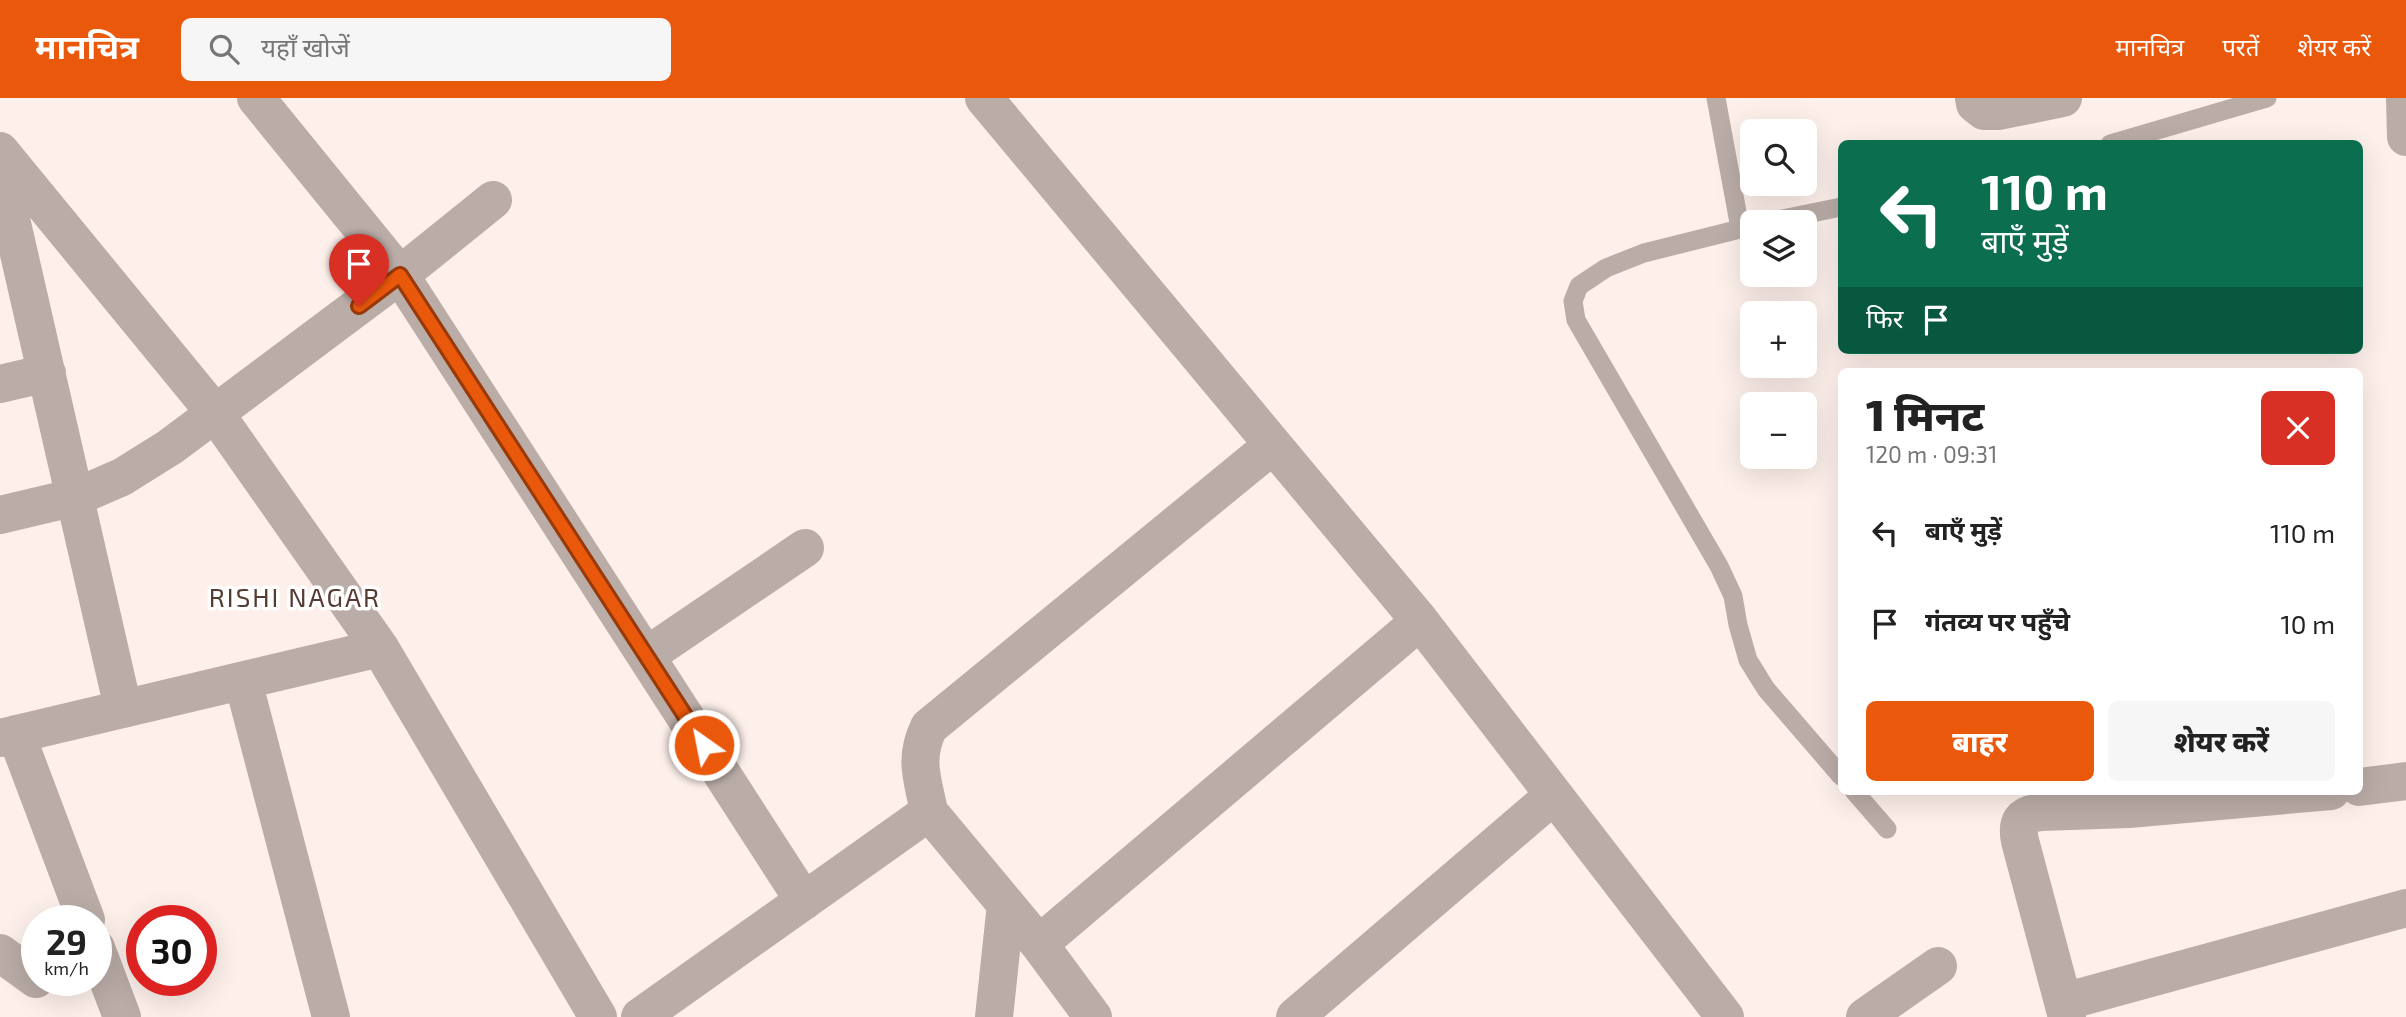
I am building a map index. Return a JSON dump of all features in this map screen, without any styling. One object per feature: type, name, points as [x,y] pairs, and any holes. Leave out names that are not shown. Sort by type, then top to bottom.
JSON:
[{"type":"street","points":[[256,98],[400,275],[804,901]]},
{"type":"street","points":[[984,98],[1420,621],[1725,1017]]},
{"type":"street","points":[[1974,98],[1975,104],[1984,111],[1999,111],[2063,98]]},
{"type":"street","points":[[2405,98],[2406,137]]},
{"type":"street","points":[[0,151],[215,413],[380,648],[598,1017]]},
{"type":"street","points":[[0,171],[123,708]]},
{"type":"street","points":[[0,515],[76,497],[122,477],[160,453],[400,275],[493,200]]},
{"type":"street","points":[[0,384],[47,373]]},
{"type":"street","points":[[1093,1017],[1039,944],[929,812],[919,762],[920,745],[929,727],[1273,445]]},
{"type":"street","points":[[646,656],[805,548]]},
{"type":"street","points":[[1039,944],[1420,621]]},
{"type":"street","points":[[80,905],[8,736],[380,648]]},
{"type":"street","points":[[243,681],[331,1017]]},
{"type":"street","points":[[2363,787],[2406,782]]},
{"type":"street","points":[[1295,1017],[1554,795]]},
{"type":"street","points":[[2288,795],[2129,810],[2041,812],[2023,817],[2018,828],[2020,841],[2065,1009],[2406,908]]},
{"type":"street","points":[[640,1017],[929,812]]},
{"type":"street","points":[[994,1017],[1006,904]]},
{"type":"street","points":[[0,953],[21,968]]},
{"type":"street","points":[[1866,1017],[1938,965]]},
{"type":"street","points":[[112,990],[122,1017]]},
{"type":"lane","points":[[1716,98],[1742,210]]},
{"type":"lane","points":[[2124,140],[2267,98]]},
{"type":"lane","points":[[1817,212],[1838,208]]},
{"type":"lane","points":[[1740,229],[1644,253],[1606,268],[1579,286],[1573,302],[1576,320],[1719,566],[1733,596],[1748,660],[1766,689],[1838,773]]},
{"type":"lane","points":[[1857,795],[1887,829]]},
{"type":"district","name":"RISHI NAGAR","points":[[295,598]]},
{"type":"route","points":[[359,306],[400,275],[704,745]]}]
